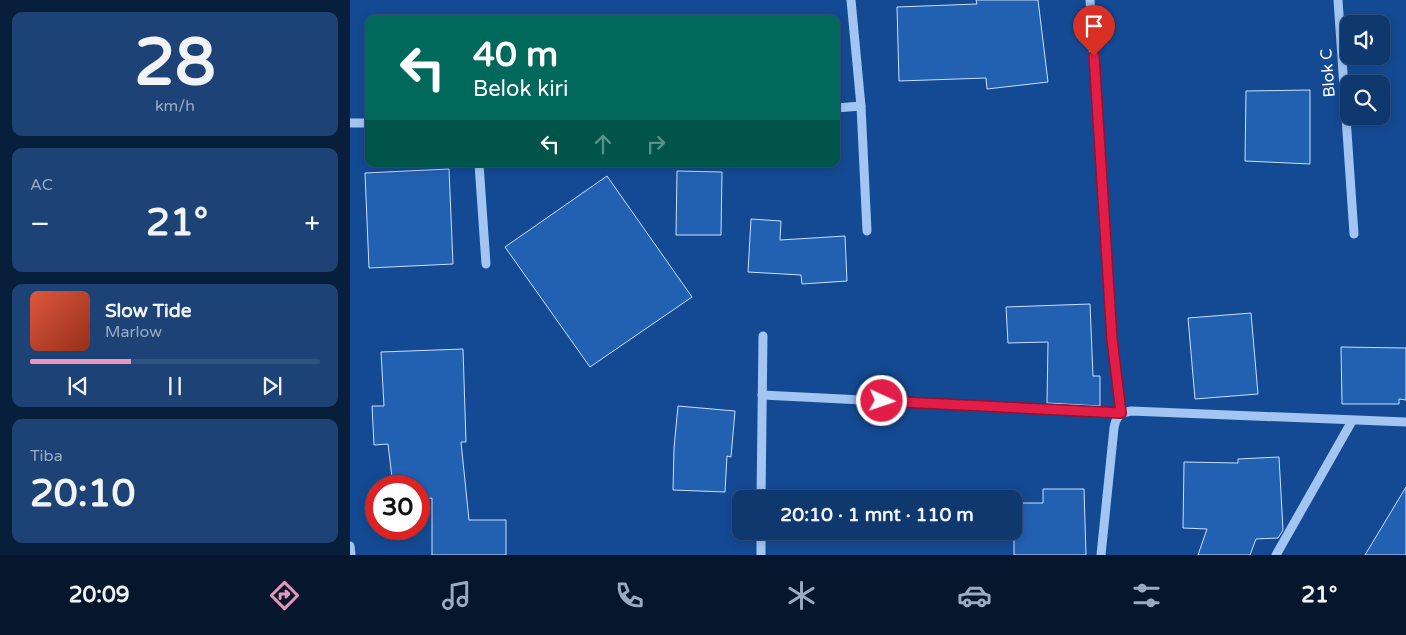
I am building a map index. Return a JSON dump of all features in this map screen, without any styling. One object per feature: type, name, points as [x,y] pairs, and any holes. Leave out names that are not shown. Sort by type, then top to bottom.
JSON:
[{"type":"street","points":[[851,0],[862,106],[867,230]]},
{"type":"street","points":[[1090,0],[1112,339],[1121,413],[1116,419],[1114,428],[1101,555]]},
{"type":"street","name":"Blok C","points":[[1338,0],[1354,234]]},
{"type":"street","points":[[840,108],[862,106]]},
{"type":"street","points":[[350,123],[365,123]]},
{"type":"street","points":[[480,167],[486,264]]},
{"type":"street","points":[[761,490],[762,336]]},
{"type":"street","points":[[762,395],[1121,413],[1130,410],[1406,422]]},
{"type":"street","points":[[1276,555],[1352,421]]},
{"type":"street","points":[[761,540],[761,555]]},
{"type":"street","points":[[350,546],[351,555]]},
{"type":"building","points":[[976,0],[1038,0],[1048,82],[987,89],[986,78],[899,81],[897,7],[977,4]]},
{"type":"building","points":[[1310,90],[1310,164],[1245,161],[1246,91]]},
{"type":"building","points":[[449,169],[453,264],[369,268],[365,173]]},
{"type":"building","points":[[677,171],[722,172],[721,235],[676,235]]},
{"type":"building","points":[[607,176],[692,297],[590,367],[505,247]]},
{"type":"building","points":[[751,219],[781,221],[780,240],[845,236],[847,281],[802,284],[801,275],[748,272]]},
{"type":"building","points":[[1090,304],[1093,376],[1100,376],[1100,406],[1047,403],[1048,342],[1008,343],[1006,307]]},
{"type":"building","points":[[1251,313],[1258,394],[1195,399],[1188,318]]},
{"type":"building","points":[[1341,347],[1406,348],[1406,400],[1399,399],[1399,404],[1342,404]]},
{"type":"building","points":[[463,349],[466,442],[461,442],[469,520],[506,520],[506,555],[432,555],[430,475],[392,475],[388,444],[374,445],[372,406],[384,406],[381,352]]},
{"type":"building","points":[[678,406],[735,411],[731,457],[727,456],[725,492],[673,490]]},
{"type":"building","points":[[1279,457],[1283,530],[1278,538],[1256,539],[1250,555],[1198,555],[1207,529],[1183,528],[1184,462],[1238,463],[1238,459]]},
{"type":"building","points":[[1406,487],[1406,555],[1365,555]]},
{"type":"building","points":[[1043,489],[1084,489],[1086,555],[1014,555],[1014,540],[1022,540],[1022,503],[1043,503]]},
{"type":"route","points":[[882,401],[1121,413],[1112,339],[1094,56]]}]
